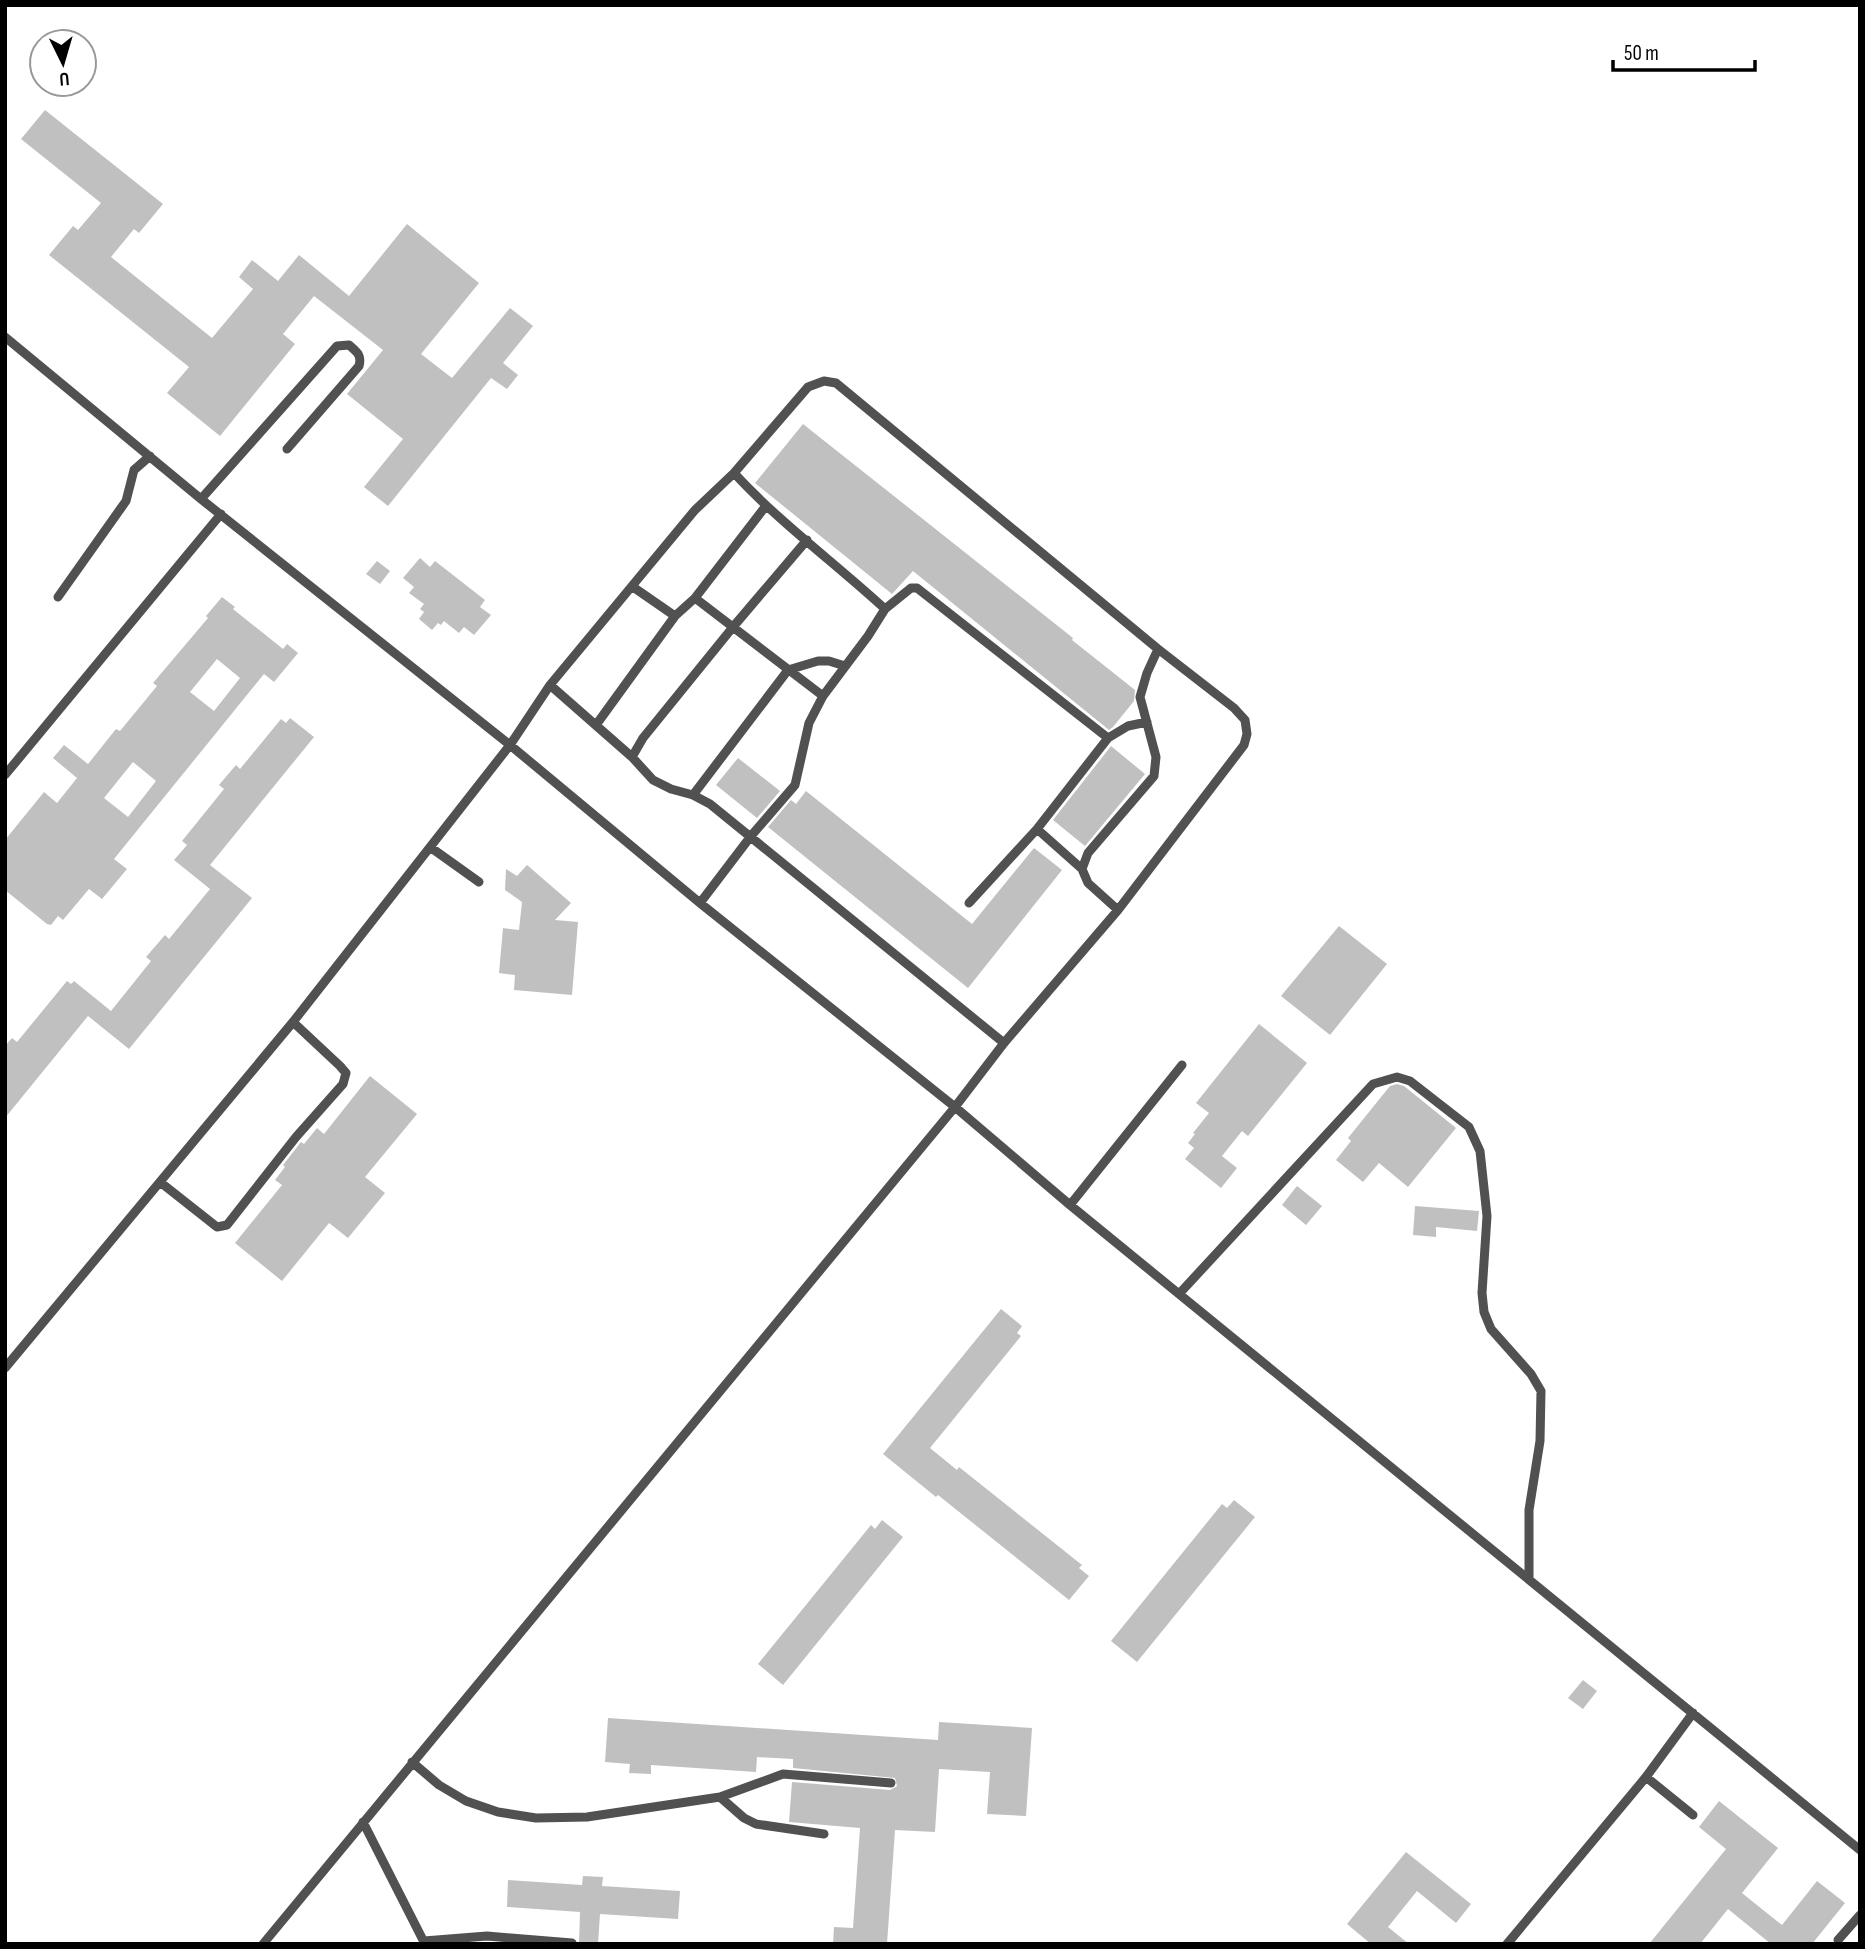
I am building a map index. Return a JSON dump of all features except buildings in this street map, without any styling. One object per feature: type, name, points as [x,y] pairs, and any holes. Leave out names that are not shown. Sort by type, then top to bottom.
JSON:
[{"type":"lane","points":[[5,337],[201,499],[510,745],[700,903],[955,1107],[1070,1205],[1860,1850]]},
{"type":"lane","points":[[201,499],[337,346],[349,345],[359,352],[359,366],[287,449]]},
{"type":"lane","points":[[5,1368],[293,1022],[510,745],[551,685],[695,510],[734,473],[808,387],[824,381],[836,383],[1158,649],[1234,708],[1245,720],[1247,733],[1244,745],[1118,910],[1004,1043],[955,1107],[263,1944]]},
{"type":"lane","points":[[58,597],[126,501],[134,470],[149,456]]},
{"type":"lane","points":[[734,473],[765,506],[885,609]]},
{"type":"lane","points":[[596,725],[675,616],[695,598],[765,506]]},
{"type":"lane","points":[[5,775],[221,514]]},
{"type":"lane","points":[[632,757],[643,738],[733,626],[807,540]]},
{"type":"lane","points":[[633,587],[675,616]]},
{"type":"lane","points":[[700,903],[751,836],[795,785],[809,723],[823,696],[885,609],[911,589],[917,588],[1108,738]]},
{"type":"lane","points":[[695,598],[823,696]]},
{"type":"lane","points":[[1082,869],[1088,853],[1154,776],[1156,757],[1140,697],[1158,649]]},
{"type":"lane","points":[[693,795],[788,670],[818,661],[830,661],[845,666]]},
{"type":"lane","points":[[551,685],[632,757],[653,780],[710,804],[1004,1043]]},
{"type":"lane","points":[[969,903],[1037,829],[1108,738],[1128,726],[1147,722]]},
{"type":"lane","points":[[1037,829],[1082,869],[1088,883],[1118,910]]},
{"type":"lane","points":[[430,847],[479,882]]},
{"type":"lane","points":[[160,1182],[217,1227],[227,1225],[343,1084],[346,1073],[293,1022]]},
{"type":"lane","points":[[1070,1205],[1182,1065]]},
{"type":"lane","points":[[1179,1294],[1373,1084],[1397,1077],[1410,1081],[1469,1127],[1480,1151],[1487,1216],[1482,1293],[1484,1312],[1491,1329],[1531,1374],[1541,1391],[1540,1441],[1529,1510],[1529,1579]]},
{"type":"lane","points":[[1507,1944],[1646,1777],[1693,1713]]},
{"type":"lane","points":[[412,1762],[439,1785],[466,1801],[498,1812],[536,1818],[587,1818],[720,1797],[783,1774],[891,1783]]},
{"type":"lane","points":[[1646,1777],[1693,1815]]},
{"type":"lane","points":[[720,1797],[744,1818],[756,1824],[824,1834]]},
{"type":"lane","points":[[363,1822],[425,1942],[487,1936],[572,1943]]},
{"type":"lane","points":[[1838,1940],[1860,1915]]}]
